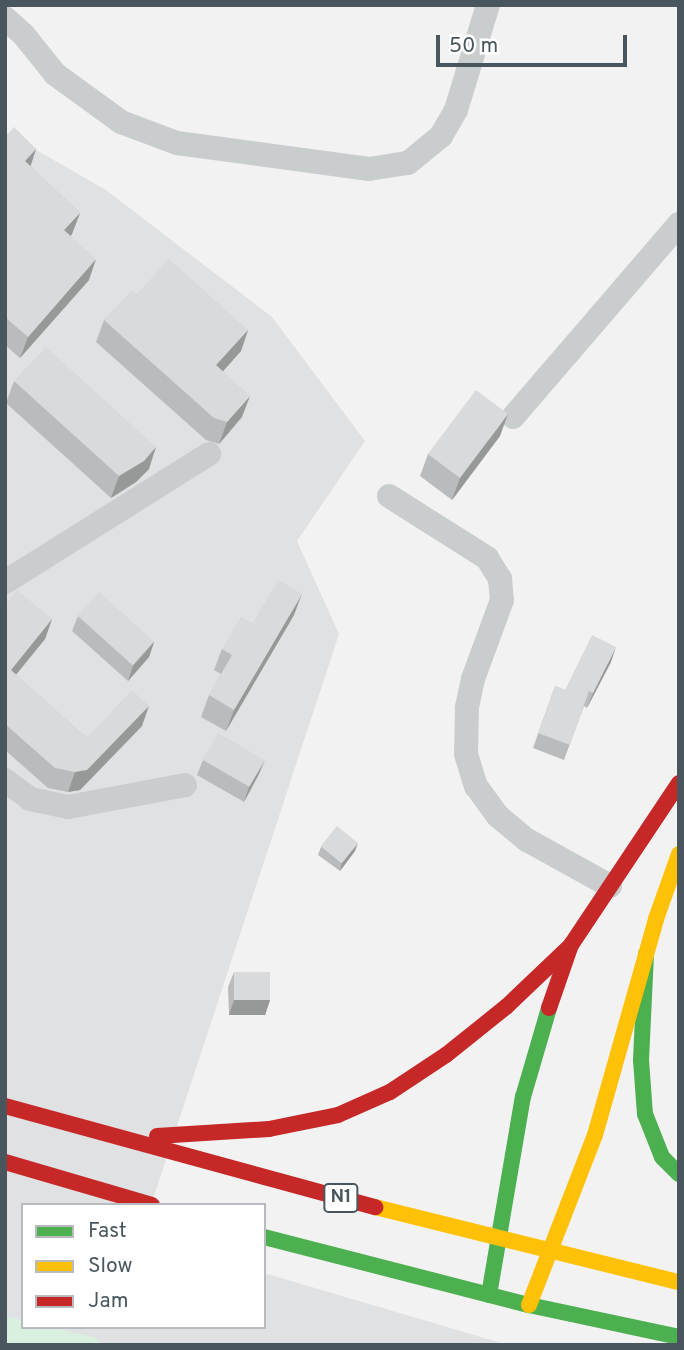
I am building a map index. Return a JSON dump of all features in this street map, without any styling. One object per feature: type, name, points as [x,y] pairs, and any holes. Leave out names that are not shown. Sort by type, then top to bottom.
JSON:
[{"type":"main road","points":[[112,1137],[256,1130],[338,1115],[390,1092],[446,1055],[506,1007],[571,945],[679,783]]},
{"type":"main road","points":[[529,1305],[595,1135],[646,954],[679,854]]},
{"type":"main road","points":[[489,1295],[523,1097],[539,1038],[571,945]]},
{"type":"main road","points":[[646,954],[640,1060],[645,1114],[662,1157],[679,1174]]},
{"type":"main road","name":"N1","points":[[5,1106],[499,1240],[679,1282]]},
{"type":"main road","points":[[5,1162],[145,1203]]},
{"type":"main road","points":[[266,1238],[529,1305],[679,1337]]},
{"type":"street","points":[[5,18],[23,34],[55,74],[121,122],[177,143],[369,169],[408,163],[441,136],[456,110],[488,5]]},
{"type":"street","points":[[513,417],[679,223]]},
{"type":"street","points":[[5,582],[208,454]]},
{"type":"street","points":[[389,496],[487,558],[500,579],[502,600],[473,679],[467,708],[466,754],[475,786],[498,816],[527,839],[610,886]]},
{"type":"street","points":[[5,780],[30,799],[68,807],[185,785]]},
{"type":"shaded area","points":[[5,132],[106,190],[272,317],[365,441],[297,541],[339,634],[152,1203],[21,1203],[21,1329],[266,1329],[266,1274],[508,1345],[5,1345]]},
{"type":"green space","points":[[5,1316],[21,1320],[21,1329],[59,1329],[96,1338],[101,1345],[5,1345]]},
{"type":"building","points":[[14,127],[36,149],[25,161],[80,213],[64,230],[96,259],[28,337],[5,317],[5,137]]},
{"type":"building","points":[[169,259],[248,330],[216,365],[250,396],[227,422],[214,418],[104,320],[132,290],[137,294]]},
{"type":"building","points":[[46,347],[156,447],[144,461],[119,476],[14,381]]},
{"type":"building","points":[[476,390],[508,414],[460,478],[428,454]]},
{"type":"building","points":[[278,580],[302,594],[234,710],[209,695],[232,655],[222,649],[241,617],[253,623]]},
{"type":"building","points":[[17,590],[52,619],[11,670],[87,738],[132,690],[149,706],[87,770],[75,772],[55,768],[5,724],[5,605]]},
{"type":"building","points":[[99,592],[154,642],[133,665],[78,616]]},
{"type":"building","points":[[592,635],[616,647],[593,693],[589,691],[570,745],[538,733],[555,686],[565,690]]},
{"type":"building","points":[[218,733],[265,760],[249,787],[202,760]]},
{"type":"building","points":[[337,826],[358,843],[342,863],[321,846]]},
{"type":"building","points":[[234,972],[270,972],[270,1000],[234,1000]]},
{"type":"traffic: fast","points":[[646,954],[641,1060],[645,1114],[662,1157],[679,1174]]},
{"type":"traffic: fast","points":[[489,1295],[523,1097],[549,1008]]},
{"type":"traffic: fast","points":[[266,1238],[529,1305],[679,1337]]},
{"type":"traffic: slow","points":[[529,1305],[595,1135],[656,919],[679,854]]},
{"type":"traffic: slow","points":[[375,1207],[679,1282]]},
{"type":"traffic: jam","points":[[549,1008],[571,945],[679,783]]},
{"type":"traffic: jam","points":[[157,1136],[269,1129],[338,1115],[390,1092],[446,1055],[506,1007],[571,945]]},
{"type":"traffic: jam","points":[[5,1106],[375,1207]]},
{"type":"traffic: jam","points":[[5,1162],[145,1203]]}]
